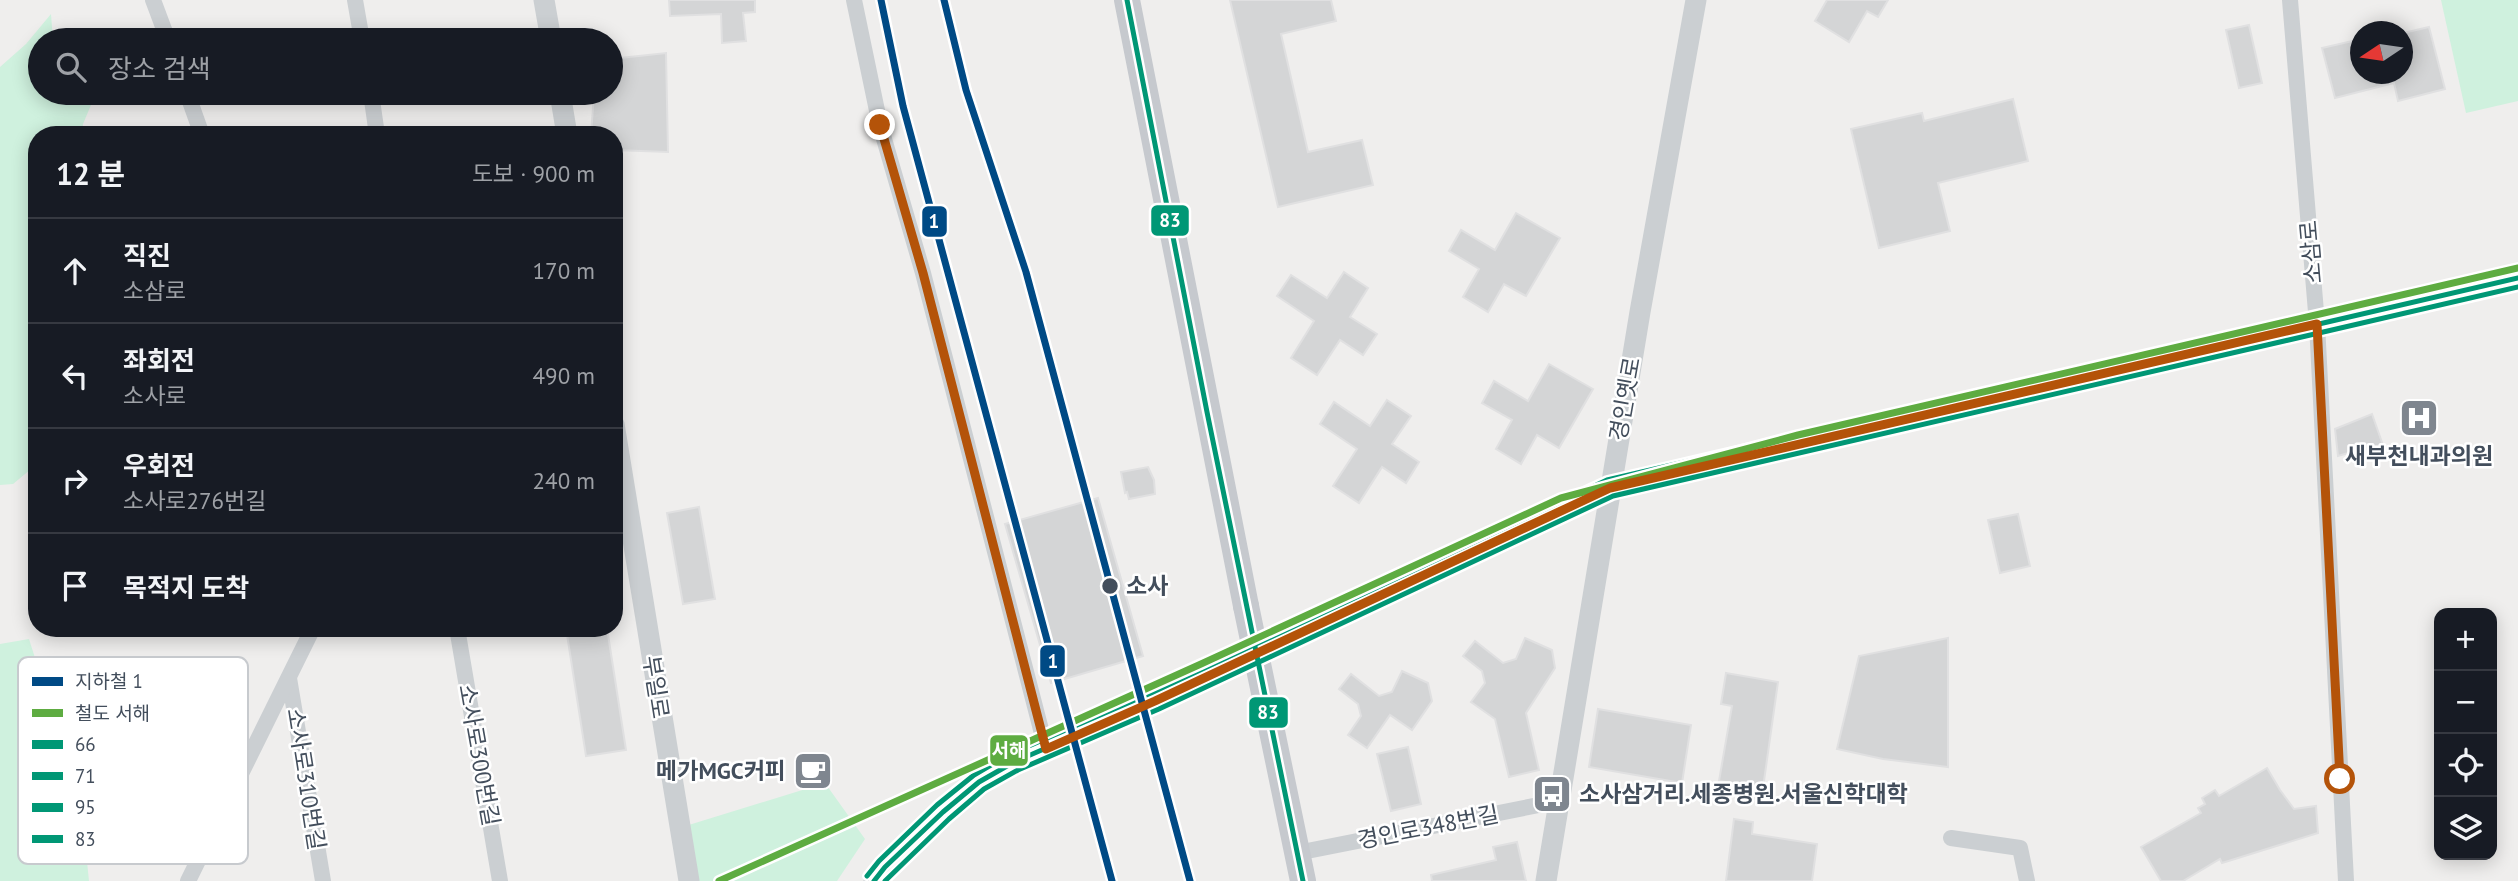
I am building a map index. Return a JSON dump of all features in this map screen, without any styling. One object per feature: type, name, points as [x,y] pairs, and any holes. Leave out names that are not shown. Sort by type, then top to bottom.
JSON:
[{"type":"main road","points":[[1127,0],[1303,881]]},
{"type":"street","points":[[153,0],[164,28]]},
{"type":"street","points":[[355,0],[360,28]]},
{"type":"street","points":[[544,0],[549,28]]},
{"type":"street","points":[[854,0],[880,125],[923,273],[1046,749]]},
{"type":"street","name":"경인옛로","points":[[1546,881],[1610,488],[1696,0]]},
{"type":"street","name":"소삼로","points":[[2290,0],[2317,324],[2346,881]]},
{"type":"street","points":[[191,105],[199,126]]},
{"type":"street","points":[[373,105],[376,126]]},
{"type":"street","points":[[562,105],[566,126]]},
{"type":"street","points":[[874,881],[885,867],[943,812],[979,782],[1014,762],[1155,701],[1610,488],[2518,278]]},
{"type":"street","name":"부일로","points":[[623,510],[689,881]]},
{"type":"street","points":[[248,760],[309,637]]},
{"type":"street","name":"소사로300번길","points":[[459,637],[500,881]]},
{"type":"street","name":"소사로310번길","points":[[289,678],[323,881]]},
{"type":"street","name":"경인로348번길","points":[[1297,853],[1559,801]]},
{"type":"street","points":[[1951,838],[2020,848],[2027,881]]},
{"type":"street","points":[[188,881],[196,864]]},
{"type":"green space","points":[[2441,0],[2518,0],[2518,101],[2466,113]]},
{"type":"green space","points":[[51,14],[52,28],[39,28]]},
{"type":"green space","points":[[28,42],[28,105],[91,105],[83,126],[28,126],[28,472],[13,484],[0,485],[0,67]]},
{"type":"green space","points":[[29,639],[35,657],[18,657],[18,864],[87,864],[89,881],[0,881],[0,644]]},
{"type":"green space","points":[[825,783],[865,839],[837,881],[689,881],[679,828]]},
{"type":"building","points":[[669,0],[755,0],[755,12],[743,13],[746,41],[722,43],[721,14],[670,16]]},
{"type":"building","points":[[1230,0],[1331,0],[1336,21],[1281,34],[1308,152],[1362,140],[1373,185],[1278,207]]},
{"type":"building","points":[[1827,0],[1888,0],[1878,17],[1867,11],[1849,42],[1815,21]]},
{"type":"building","points":[[2249,25],[2262,83],[2239,88],[2226,30]]},
{"type":"building","points":[[2429,27],[2445,89],[2398,101],[2394,84],[2413,84],[2413,31]]},
{"type":"building","points":[[2350,42],[2350,84],[2390,84],[2335,98],[2322,48]]},
{"type":"building","points":[[666,53],[668,152],[623,150],[623,126],[592,126],[593,105],[623,105],[623,58]]},
{"type":"building","points":[[2013,99],[2028,161],[1938,183],[1950,231],[1879,248],[1851,129],[1922,113],[1924,121]]},
{"type":"building","points":[[1516,213],[1560,238],[1526,296],[1504,284],[1488,312],[1463,297],[1479,269],[1449,251],[1461,230],[1495,250]]},
{"type":"building","points":[[1344,272],[1368,288],[1350,317],[1377,334],[1363,355],[1340,340],[1317,375],[1291,358],[1314,321],[1277,296],[1291,275],[1327,298]]},
{"type":"building","points":[[1549,364],[1593,389],[1559,448],[1537,435],[1521,464],[1496,449],[1512,420],[1482,403],[1494,381],[1528,401]]},
{"type":"building","points":[[1387,400],[1411,416],[1392,444],[1419,462],[1406,483],[1382,467],[1359,503],[1333,486],[1357,449],[1320,424],[1334,402],[1370,426]]},
{"type":"building","points":[[2372,414],[2384,448],[2359,450],[2338,456],[2335,429]]},
{"type":"building","points":[[1148,467],[1154,480],[1155,494],[1129,499],[1127,492],[1125,493],[1121,472]]},
{"type":"building","points":[[1098,498],[1143,656],[1051,683],[1005,524]]},
{"type":"building","points":[[699,507],[715,599],[683,604],[667,513]]},
{"type":"building","points":[[2018,514],[2030,566],[2000,573],[1988,520]]},
{"type":"building","points":[[567,637],[608,637],[626,750],[586,756]]},
{"type":"building","points":[[1525,638],[1552,650],[1555,668],[1526,713],[1539,770],[1509,777],[1495,719],[1471,702],[1485,683],[1482,671],[1463,656],[1475,641],[1503,663],[1516,659]]},
{"type":"building","points":[[1948,638],[1948,767],[1883,759],[1837,749],[1859,656]]},
{"type":"building","points":[[1402,671],[1428,683],[1432,701],[1412,730],[1390,715],[1367,748],[1348,735],[1361,716],[1358,704],[1339,689],[1351,674],[1379,696],[1392,692]]},
{"type":"building","points":[[1726,673],[1778,682],[1763,788],[1719,781],[1732,706],[1721,704]]},
{"type":"building","points":[[1598,709],[1691,725],[1682,783],[1589,767]]},
{"type":"building","points":[[1408,747],[1421,804],[1391,811],[1377,754]]},
{"type":"building","points":[[2267,768],[2294,809],[2316,806],[2318,833],[2222,863],[2220,859],[2183,881],[2161,881],[2141,847],[2201,813],[2198,808],[2205,804],[2202,798],[2215,790],[2219,796]]},
{"type":"building","points":[[1734,819],[1753,822],[1752,834],[1817,844],[1812,881],[1726,881]]},
{"type":"building","points":[[1517,842],[1526,881],[1432,881],[1431,875],[1496,860],[1493,847]]},
{"type":"metro line","name":"1","points":[[881,0],[903,106],[1112,881]]},
{"type":"metro line","name":"1","points":[[944,0],[966,90],[1026,272],[1190,881]]},
{"type":"rail line","name":"서해","points":[[719,881],[1561,498],[1798,435],[2518,268]]},
{"type":"transit line","name":"83","points":[[1127,0],[1207,412],[1303,881]]},
{"type":"transit line","name":"95","points":[[867,876],[937,805],[974,775],[1010,754],[1151,693],[1607,480],[2516,269]]},
{"type":"transit line","name":"66","points":[[874,881],[885,867],[943,812],[979,782],[1014,762],[1155,701],[1610,488],[2518,278]]},
{"type":"transit line","name":"71","points":[[885,881],[984,789],[1018,770],[1159,709],[1613,496],[2518,287]]},
{"type":"place","name":"새부천내과의원","points":[[2419,418]]},
{"type":"place","name":"소사","points":[[1110,586]]},
{"type":"place","name":"메가MGC커피","points":[[813,771]]},
{"type":"place","name":"소사삼거리.세종병원.서울신학대학","points":[[1552,794]]},
{"type":"route","points":[[880,125],[923,273],[1046,749],[1155,701],[1610,488],[2317,324],[2340,779]]}]
